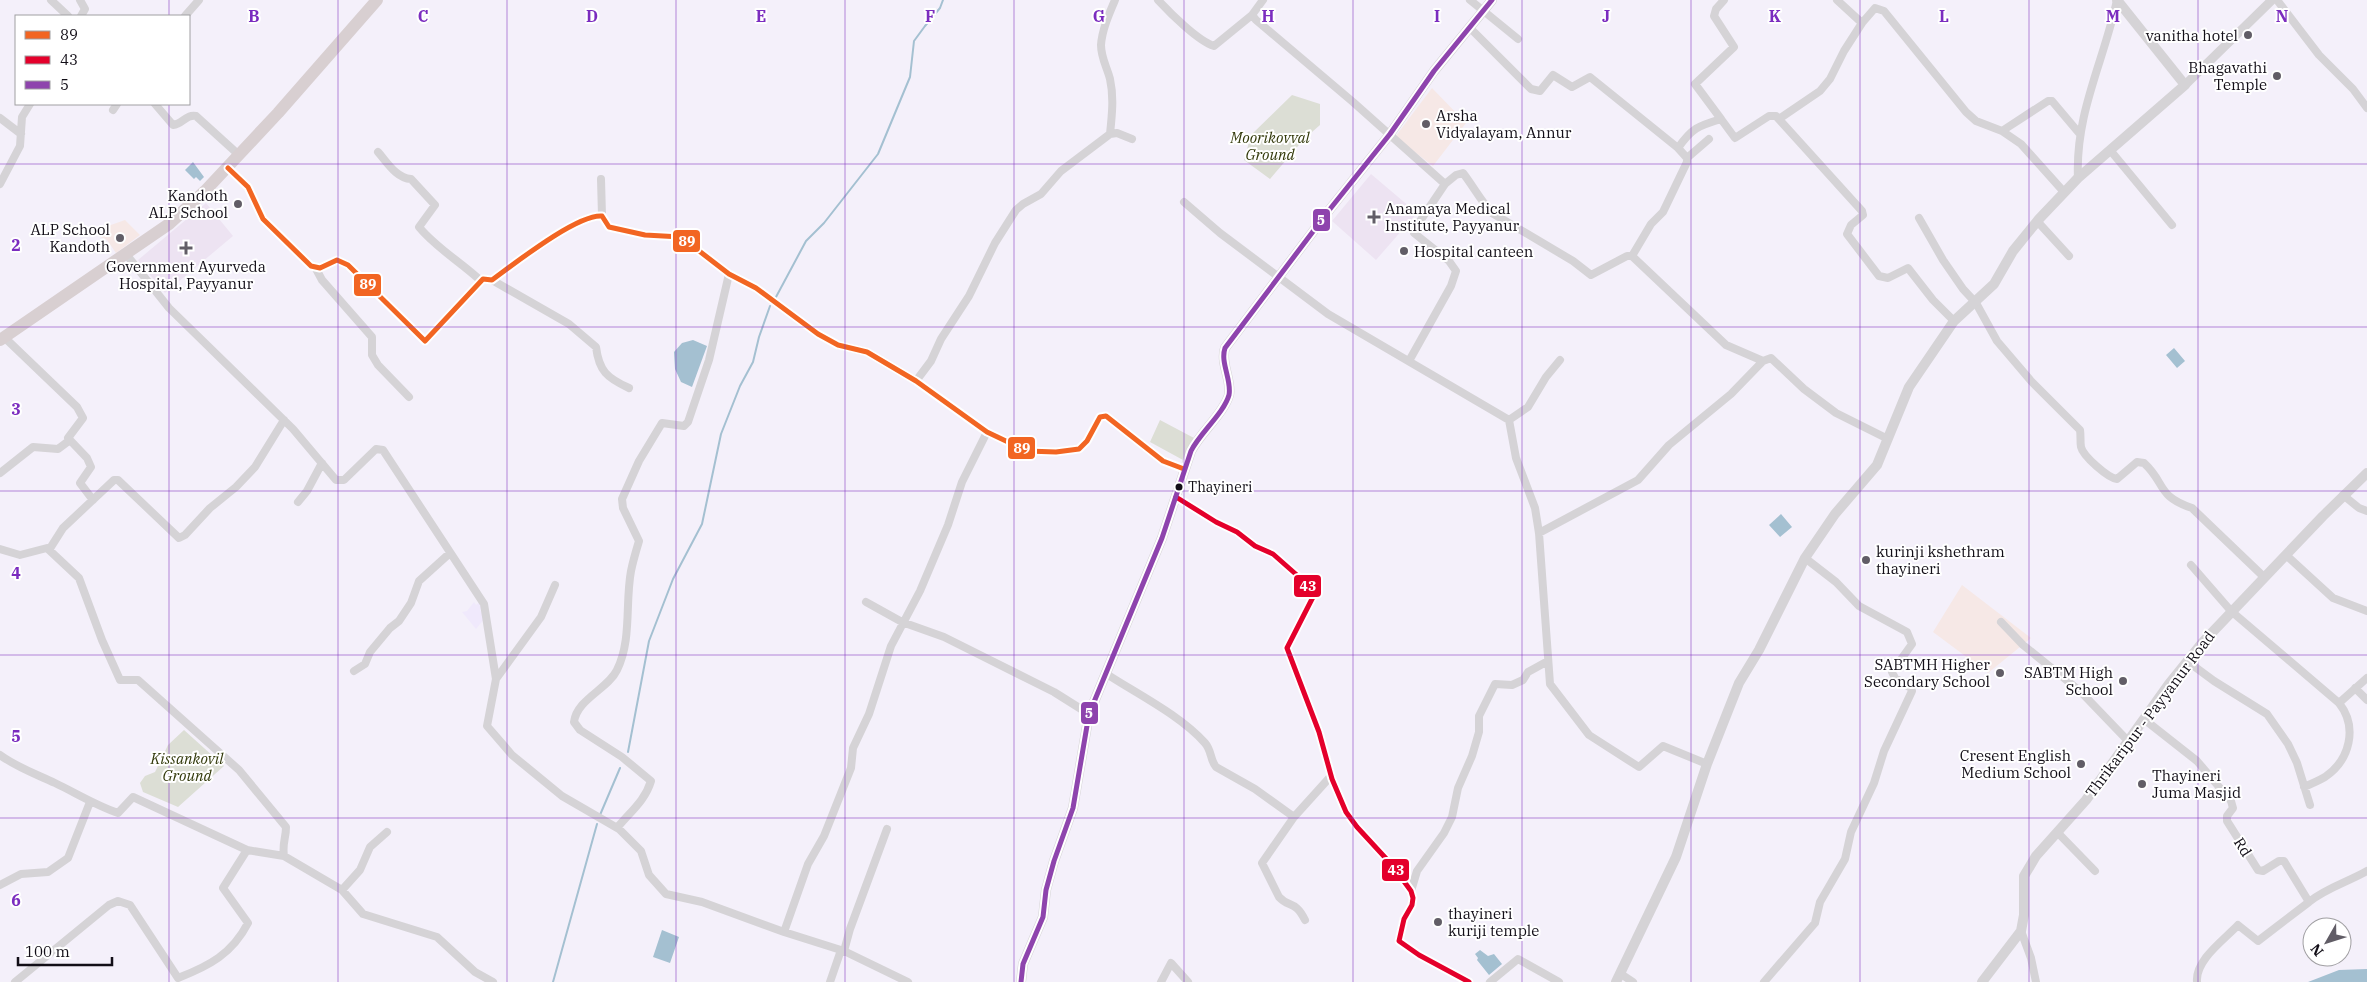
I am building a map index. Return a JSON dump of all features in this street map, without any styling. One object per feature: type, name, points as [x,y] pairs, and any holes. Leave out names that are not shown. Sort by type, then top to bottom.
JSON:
[{"type":"highway","points":[[2,339],[169,224],[228,168],[376,0]]},
{"type":"main road","points":[[1021,982],[1023,964],[1043,917],[1046,890],[1073,808],[1089,714],[1105,673],[1138,601],[1176,497],[1184,469],[1198,439],[1225,404],[1229,394],[1224,357],[1225,348],[1279,275],[1390,134],[1434,71],[1492,0]]},
{"type":"main road","points":[[1618,978],[1676,857],[1707,764],[1739,683],[1759,650],[1805,558],[1835,514],[1877,465],[1909,388],[1954,321],[1976,303],[1994,284],[2013,251],[2037,221],[2078,178],[2185,85],[2117,0]]},
{"type":"main road","name":"Thrikaripur - Payyanur Road","points":[[2021,931],[2024,915],[2024,876],[2036,856],[2086,800],[2130,742],[2187,661],[2231,611],[2343,495],[2367,473]]},
{"type":"main road","points":[[1982,982],[2021,931]]},
{"type":"street","points":[[52,0],[67,15]]},
{"type":"street","points":[[80,0],[85,9],[82,15]]},
{"type":"street","points":[[186,15],[199,0]]},
{"type":"street","points":[[1110,134],[1113,93],[1109,76],[1102,61],[1101,44],[1106,22],[1115,0]]},
{"type":"street","points":[[1158,0],[1171,15],[1206,44],[1214,46],[1252,15],[1263,0]]},
{"type":"street","points":[[1470,0],[1518,38]]},
{"type":"street","points":[[1724,0],[1716,9],[1714,16],[1734,47],[1695,84],[1735,138],[1769,116],[1779,118],[1862,211],[1863,215],[1851,225],[1847,234],[1879,276],[1888,278],[1908,268],[1933,300],[1954,321]]},
{"type":"street","points":[[1837,0],[1862,23]]},
{"type":"street","points":[[2078,178],[2079,133],[2088,93],[2117,0]]},
{"type":"street","points":[[2185,85],[2272,0]]},
{"type":"street","points":[[2277,0],[2318,55],[2353,89],[2367,108]]},
{"type":"street","points":[[1779,118],[1820,91],[1862,23],[1874,8],[1884,11],[1966,112],[1976,121],[2002,132],[2021,144],[2064,192]]},
{"type":"street","points":[[1252,15],[1445,184]]},
{"type":"street","points":[[1469,28],[1531,89],[1540,91],[1554,76],[1572,87],[1590,77],[1688,158]]},
{"type":"street","points":[[2002,132],[2048,101],[2056,104],[2079,133]]},
{"type":"street","points":[[0,184],[20,146],[22,117],[29,105]]},
{"type":"street","points":[[156,105],[173,125],[189,116],[196,116],[239,155]]},
{"type":"street","points":[[0,118],[21,134]]},
{"type":"street","points":[[1678,148],[1694,129],[1703,124],[1721,119]]},
{"type":"street","points":[[916,381],[931,361],[941,339],[969,296],[996,243],[1016,210],[1041,194],[1061,170],[1110,134],[1117,133],[1132,140]]},
{"type":"street","points":[[1632,256],[1651,224],[1663,212],[1688,158],[1709,139]]},
{"type":"street","points":[[2110,150],[2172,225]]},
{"type":"street","points":[[378,152],[395,171],[405,179],[411,179],[435,205],[419,227],[481,281]]},
{"type":"street","points":[[228,168],[248,187],[263,219],[315,267],[322,280],[372,337],[372,355],[378,365],[410,397]]},
{"type":"street","points":[[1409,361],[1451,286],[1456,271],[1449,261],[1414,233],[1414,230],[1445,184],[1460,173],[1463,173],[1477,192],[1482,203],[1492,213],[1573,261],[1591,275],[1627,256],[1632,256],[1726,345],[1763,361]]},
{"type":"street","points":[[601,179],[602,216],[609,227],[646,235],[681,237],[729,274],[756,288],[818,334],[838,344],[866,352],[916,381],[987,432],[1027,451],[1070,452],[1079,449],[1100,417],[1106,416],[1164,461],[1184,469]]},
{"type":"street","points":[[1184,202],[1220,232],[1328,314],[1509,420],[1516,458],[1535,508],[1539,532],[1550,684],[1589,735],[1639,767],[1663,746],[1707,764]]},
{"type":"street","points":[[492,280],[558,234],[592,215],[602,216]]},
{"type":"street","points":[[1919,218],[1943,260],[1963,289],[1976,303],[1997,341],[2031,381],[2080,430],[2083,451],[2104,474],[2117,479],[2137,462],[2144,463],[2167,496],[2177,503],[2192,508],[2264,577]]},
{"type":"street","points":[[2037,221],[2069,256]]},
{"type":"street","points":[[126,254],[169,308],[284,420],[336,480],[344,480],[374,451],[381,449],[484,604],[496,679],[487,726],[512,755],[562,796],[618,828],[641,851],[649,875],[666,894],[702,902],[784,932],[843,950],[908,982]]},
{"type":"street","points":[[315,267],[320,268],[337,260],[348,265],[425,341],[483,279],[492,280],[569,324],[596,347],[598,364],[614,381],[629,388]]},
{"type":"street","points":[[618,828],[643,798],[651,781],[622,757],[580,730],[574,722],[575,717],[586,702],[613,677],[622,656],[631,572],[639,541],[623,508],[623,493],[662,422],[684,426],[688,422],[709,360],[729,274]]},
{"type":"street","points":[[2,339],[77,407],[83,418],[68,438],[88,458],[91,467],[80,483],[93,500]]},
{"type":"street","points":[[1539,532],[1638,480],[1669,445],[1731,394],[1763,361],[1771,358],[1804,389],[1836,413],[1888,439]]},
{"type":"street","points":[[1509,420],[1528,407],[1546,377],[1560,360]]},
{"type":"street","points":[[49,550],[63,528],[114,480],[118,480],[178,538],[185,536],[210,508],[236,487],[255,467],[284,420]]},
{"type":"street","points":[[784,932],[808,864],[824,836],[851,768],[853,748],[869,714],[891,646],[920,591],[948,525],[962,482],[987,432]]},
{"type":"street","points":[[0,473],[33,447],[58,449],[70,440]]},
{"type":"street","points":[[298,502],[307,491],[322,463]]},
{"type":"street","points":[[2343,495],[2359,508],[2367,511]]},
{"type":"street","points":[[1176,497],[1216,522],[1237,532],[1255,546],[1273,554],[1306,584],[1313,597],[1287,648],[1319,732],[1331,776],[1346,812],[1356,827],[1392,865],[1411,891],[1412,905],[1404,919],[1399,941],[1419,955],[1469,982]]},
{"type":"street","points":[[0,549],[20,555],[47,548],[79,578],[102,640],[120,680],[138,680],[240,770],[286,827],[286,836],[282,844],[284,856]]},
{"type":"street","points":[[354,671],[365,664],[370,652],[390,628],[399,621],[411,603],[419,581],[450,553]]},
{"type":"street","points":[[2286,555],[2333,598],[2367,611]]},
{"type":"street","points":[[1764,982],[1815,923],[1820,902],[1845,859],[1850,832],[1874,783],[1884,751],[1912,691],[1911,688],[1894,678],[1892,672],[1912,644],[1907,632],[1859,606],[1836,582],[1805,558]]},
{"type":"street","points":[[2191,565],[2231,611],[2339,703],[2346,712],[2352,734],[2345,752],[2333,770],[2304,787]]},
{"type":"street","points":[[496,679],[541,617],[555,585]]},
{"type":"street","points":[[866,602],[902,622],[944,637],[1054,692],[1089,714]]},
{"type":"street","points":[[2001,622],[2023,645],[2080,691],[2130,742]]},
{"type":"street","points":[[1411,891],[1417,871],[1444,833],[1452,817],[1458,788],[1472,756],[1479,732],[1479,716],[1494,684],[1512,685],[1523,680],[1528,672],[1548,661]]},
{"type":"street","points":[[2187,661],[2214,682],[2267,714],[2288,744],[2297,763],[2310,805]]},
{"type":"street","points":[[1105,673],[1193,732],[1209,750],[1212,762],[1216,767],[1255,789],[1294,817]]},
{"type":"street","points":[[2339,703],[2367,678]]},
{"type":"street","points":[[2355,688],[2367,700]]},
{"type":"street","name":"Rd","points":[[2145,720],[2197,761],[2231,801],[2233,808],[2227,816],[2227,821],[2258,870],[2263,871],[2279,861],[2284,861],[2309,902]]},
{"type":"street","points":[[0,755],[18,768],[118,813],[133,797],[247,850],[284,856],[342,890],[363,914],[437,937],[475,972],[493,982]]},
{"type":"street","points":[[1305,920],[1294,905],[1282,901],[1262,863],[1294,817],[1331,776]]},
{"type":"street","points":[[0,885],[21,874],[48,872],[68,858],[90,802]]},
{"type":"street","points":[[830,982],[887,829]]},
{"type":"street","points":[[342,890],[360,870],[370,847],[387,832]]},
{"type":"street","points":[[2058,833],[2095,871]]},
{"type":"street","points":[[15,982],[94,917],[118,901],[130,904],[177,980],[207,967],[219,959],[244,931],[248,923],[223,888],[247,850]]},
{"type":"street","points":[[2197,982],[2197,972],[2203,962],[2238,925],[2258,941],[2322,892],[2350,881],[2367,871]]},
{"type":"street","points":[[2021,931],[2031,958],[2036,982]]},
{"type":"street","points":[[1490,982],[1518,959],[1560,982]]},
{"type":"street","points":[[1162,980],[1171,963],[1188,982]]},
{"type":"street","points":[[1618,978],[1634,982]]},
{"type":"shaded area","points":[[1432,88],[1466,123],[1433,166],[1395,137]]},
{"type":"shaded area","name":"Anamaya Medical Institute, Payyanur","points":[[1371,174],[1417,213],[1376,260],[1332,221]]},
{"type":"shaded area","name":"Government Ayurveda Hospital, Payyanur","points":[[206,203],[233,236],[165,293],[138,260]]},
{"type":"shaded area","name":"ALP School Kandoth","points":[[125,220],[140,235],[116,253],[107,240],[98,236],[108,226]]},
{"type":"shaded area","points":[[1962,585],[2031,638],[1988,673],[1933,632]]},
{"type":"shaded area","points":[[481,601],[484,606],[480,610],[485,618],[476,629],[462,612],[467,611],[474,602],[476,605]]},
{"type":"green space","name":"Moorikovval Ground","points":[[1292,95],[1320,104],[1320,125],[1304,139],[1270,179],[1244,160],[1251,135]]},
{"type":"green space","points":[[1160,420],[1194,438],[1183,460],[1150,442]]},
{"type":"green space","name":"Kissankovil Ground","points":[[184,730],[224,766],[178,807],[143,792],[140,783],[145,776],[155,772],[168,745]]},
{"type":"water","points":[[193,162],[204,177],[200,181],[196,177],[194,179],[185,170]]},
{"type":"water","points":[[693,340],[707,346],[692,387],[681,382],[675,369],[674,352],[682,343]]},
{"type":"water","points":[[2174,348],[2185,361],[2177,368],[2166,355]]},
{"type":"water","points":[[1781,514],[1792,527],[1780,537],[1769,525]]},
{"type":"water","points":[[662,930],[679,937],[670,963],[653,957]]},
{"type":"water","points":[[1480,950],[1488,956],[1494,954],[1502,964],[1489,975],[1477,960],[1478,958],[1475,954]]},
{"type":"water","points":[[2367,969],[2367,982],[2308,982],[2339,970]]},
{"type":"waterway","points":[[925,26],[940,8],[943,0]]},
{"type":"waterway","points":[[776,297],[806,241],[824,223],[878,154],[910,77],[914,41],[925,26],[914,41]]},
{"type":"waterway","points":[[628,752],[649,641],[673,579],[702,524],[721,434],[740,386],[753,362],[759,337],[770,306]]},
{"type":"waterway","points":[[600,815],[620,768]]},
{"type":"waterway","points":[[553,982],[597,824]]},
{"type":"transit line","name":"5","points":[[1021,982],[1023,964],[1043,917],[1046,890],[1073,808],[1089,714],[1162,538],[1191,451],[1222,409],[1229,395],[1229,383],[1224,360],[1225,348],[1330,209],[1390,134],[1434,71],[1492,0]]},
{"type":"transit line","name":"89","points":[[228,168],[248,187],[263,219],[311,266],[320,268],[337,260],[348,265],[425,341],[483,279],[492,280],[546,241],[577,223],[602,216],[609,227],[645,235],[681,237],[729,274],[756,288],[818,334],[838,345],[867,352],[916,381],[987,432],[1027,451],[1056,452],[1079,449],[1087,441],[1100,417],[1106,416],[1163,461],[1184,469]]},
{"type":"transit line","name":"43","points":[[1176,497],[1216,522],[1237,532],[1255,546],[1273,554],[1307,584],[1313,597],[1287,648],[1319,732],[1332,779],[1346,812],[1357,827],[1392,865],[1411,891],[1412,905],[1404,919],[1399,941],[1419,955],[1469,982]]},
{"type":"place","name":"vanitha hotel","points":[[2248,35]]},
{"type":"place","name":"Bhagavathi Temple","points":[[2277,76]]},
{"type":"place","name":"Arsha Vidyalayam, Annur","points":[[1426,124]]},
{"type":"place","name":"Kandoth ALP School","points":[[238,204]]},
{"type":"place","name":"Anamaya Medical Institute, Payyanur","points":[[1374,217]]},
{"type":"place","name":"ALP School Kandoth","points":[[120,238]]},
{"type":"place","name":"Government Ayurveda Hospital, Payyanur","points":[[186,248]]},
{"type":"place","name":"Hospital canteen","points":[[1404,251]]},
{"type":"place","name":"Thayineri","points":[[1179,487]]},
{"type":"place","name":"kurinji kshethram thayineri","points":[[1866,560]]},
{"type":"place","name":"SABTMH Higher Secondary School","points":[[2000,673]]},
{"type":"place","name":"SABTM High School","points":[[2123,681]]},
{"type":"place","name":"Cresent English Medium School","points":[[2081,764]]},
{"type":"place","name":"Thayineri Juma Masjid","points":[[2142,784]]},
{"type":"place","name":"thayineri kuriji temple","points":[[1438,922]]}]
